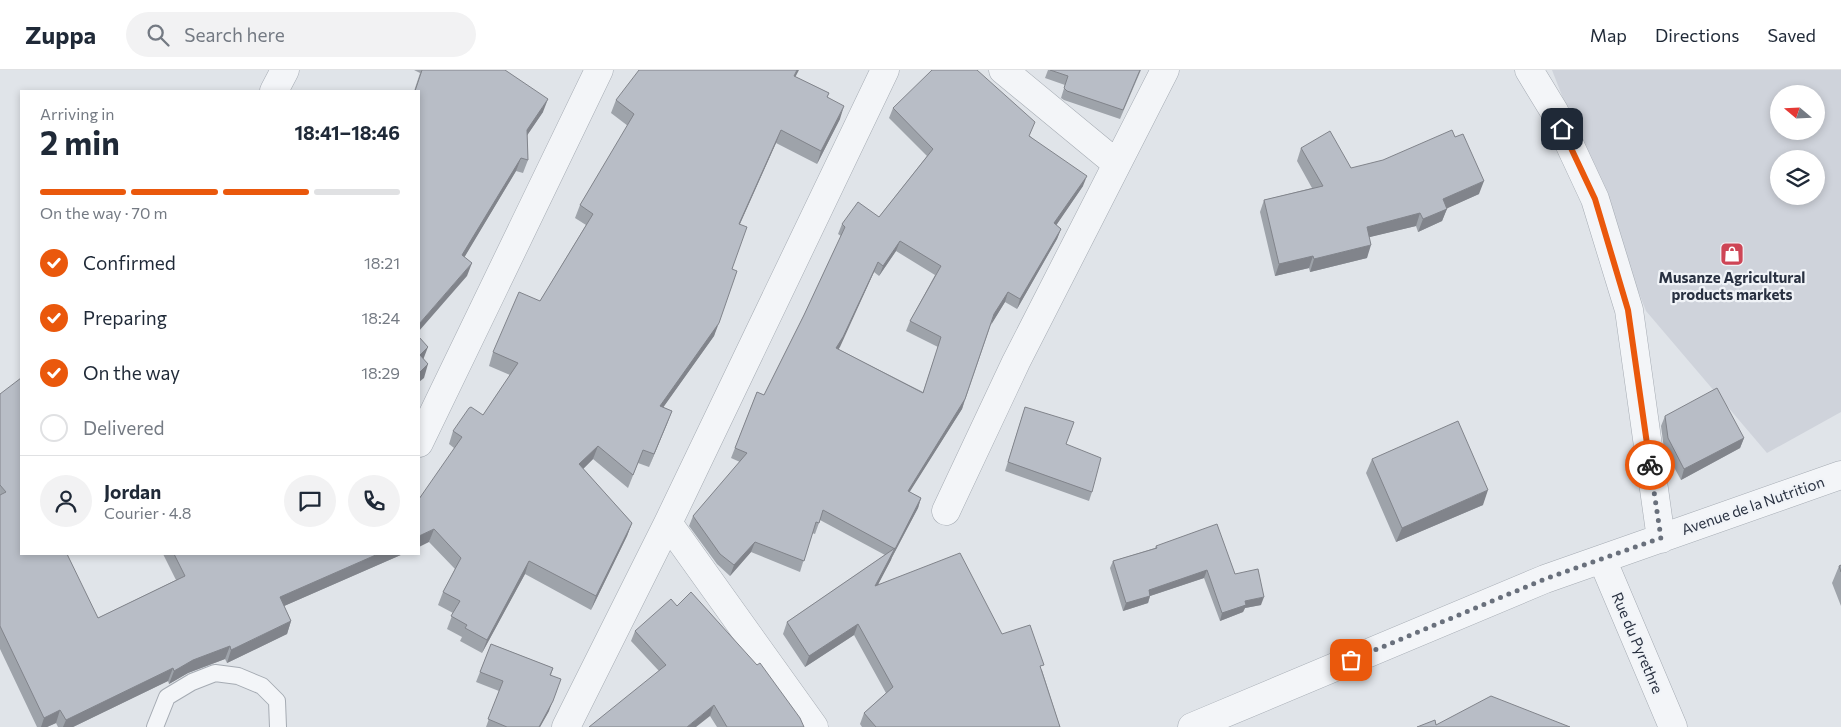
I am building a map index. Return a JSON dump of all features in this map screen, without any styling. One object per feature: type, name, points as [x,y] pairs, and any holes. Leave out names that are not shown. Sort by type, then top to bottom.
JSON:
[{"type":"street","points":[[275,90],[285,70]]},
{"type":"street","points":[[420,441],[599,70]]},
{"type":"street","points":[[566,727],[668,523],[885,70]]},
{"type":"street","points":[[1003,70],[1117,164]]},
{"type":"street","points":[[946,510],[1016,362],[1165,70]]},
{"type":"street","points":[[1529,70],[1554,111],[1595,199],[1628,310],[1661,538]]},
{"type":"street","name":"Avenue de la Nutrition","points":[[1192,727],[1545,579],[1841,475]]},
{"type":"street","points":[[668,523],[814,727]]},
{"type":"street","name":"Rue du Pyrethre","points":[[1602,559],[1673,727]]},
{"type":"lane","points":[[155,727],[167,697],[192,682],[215,673],[238,676],[262,686],[276,701],[278,727]]},
{"type":"shaded area","name":"Musanze Agricultural products markets","points":[[1552,70],[1841,70],[1841,412],[1767,453],[1646,311]]},
{"type":"building","points":[[422,70],[505,70],[548,99],[527,130],[528,160],[521,158],[462,255],[472,263],[420,323],[420,90],[415,90]]},
{"type":"building","points":[[639,70],[797,70],[794,76],[829,93],[827,97],[844,106],[821,151],[781,130],[739,224],[747,227],[732,269],[737,271],[719,323],[660,406],[672,411],[654,454],[643,450],[633,475],[598,446],[579,464],[632,523],[596,596],[529,561],[487,640],[465,628],[467,625],[451,616],[460,601],[443,592],[461,558],[434,529],[420,536],[420,498],[462,437],[453,431],[469,408],[471,407],[483,415],[518,363],[493,352],[519,292],[540,301],[593,214],[580,205],[634,114],[616,100]]},
{"type":"building","points":[[932,70],[977,70],[1035,122],[1029,136],[1087,176],[1054,223],[1061,229],[1020,299],[1008,292],[994,314],[965,399],[908,491],[921,498],[895,549],[823,510],[819,523],[816,522],[804,561],[755,542],[734,565],[720,554],[693,516],[747,453],[735,448],[757,392],[764,395],[845,227],[842,224],[858,202],[879,217],[933,149],[893,108]],"holes":[[[900,241],[941,266],[910,321],[941,337],[923,393],[836,348],[878,262],[883,266]]]},
{"type":"building","points":[[1050,70],[1140,70],[1123,110],[1067,91],[1064,88],[1068,76]]},
{"type":"building","points":[[1452,130],[1455,137],[1463,134],[1484,181],[1443,199],[1447,209],[1423,219],[1420,213],[1367,227],[1371,245],[1314,259],[1313,256],[1279,264],[1264,200],[1323,186],[1301,148],[1330,131],[1351,168],[1383,160]]},
{"type":"building","points":[[420,338],[428,347],[420,355]]},
{"type":"building","points":[[420,355],[428,364],[420,372]]},
{"type":"building","points":[[20,379],[20,555],[67,555],[98,618],[185,576],[174,555],[376,555],[280,597],[291,621],[231,650],[230,646],[193,660],[174,671],[173,668],[66,720],[60,710],[44,718],[0,626],[0,495],[6,492],[0,485],[0,394]]},
{"type":"building","points":[[1717,388],[1744,438],[1684,469],[1668,438],[1665,416]]},
{"type":"building","points":[[1025,407],[1074,422],[1066,444],[1101,458],[1092,492],[1008,462]]},
{"type":"building","points":[[1458,421],[1488,490],[1402,528],[1372,459]]},
{"type":"building","points":[[1217,524],[1235,574],[1258,569],[1264,597],[1245,601],[1246,605],[1222,613],[1207,570],[1149,590],[1150,596],[1126,603],[1113,561],[1157,548],[1156,546]]},
{"type":"building","points":[[895,548],[875,586],[960,553],[1002,634],[1030,625],[1044,665],[1040,666],[1060,727],[876,727],[864,713],[893,687],[858,624],[809,656],[787,622]]},
{"type":"building","points":[[691,592],[757,665],[760,663],[800,718],[804,727],[727,727],[714,705],[687,727],[589,727],[666,665],[635,631],[671,599],[677,606]]},
{"type":"building","points":[[491,644],[553,668],[550,675],[561,679],[553,701],[539,727],[507,727],[488,719],[503,681],[480,672]]},
{"type":"building","points":[[1491,696],[1570,727],[1417,727],[1435,720],[1436,725]]},
{"type":"way so far","points":[[1351,660],[1545,579],[1661,538],[1650,465]]},
{"type":"place","name":"Musanze Agricultural products markets","points":[[1732,254]]},
{"type":"route","points":[[1562,129],[1595,199],[1628,310],[1650,465]]}]
